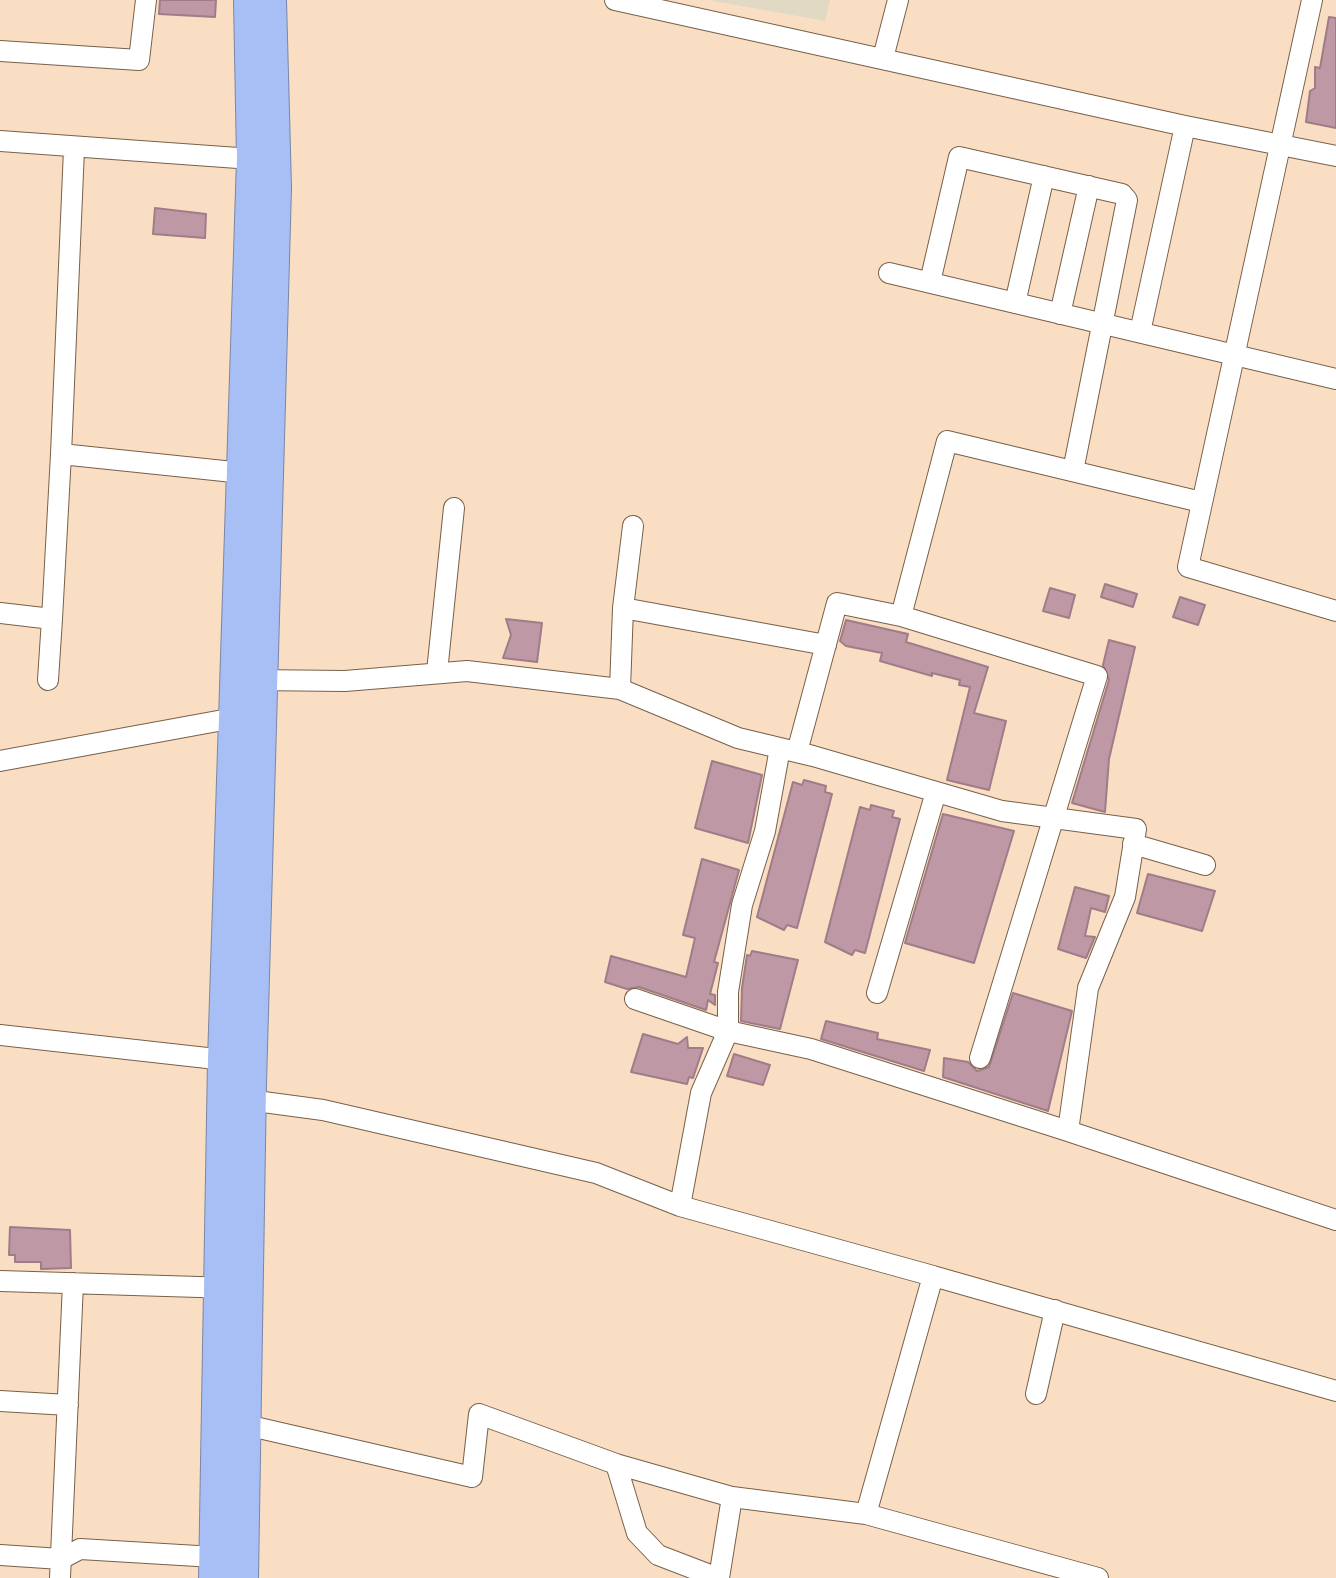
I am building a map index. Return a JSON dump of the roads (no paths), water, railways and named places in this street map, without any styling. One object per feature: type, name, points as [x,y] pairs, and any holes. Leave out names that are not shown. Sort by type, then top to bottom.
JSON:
[{"type":"highway","points":[[233,1573],[236,1099],[248,680],[276,188],[249,0]]},
{"type":"highway","points":[[248,680],[243,473],[252,159],[271,0]]},
{"type":"highway","points":[[233,1573],[246,1425],[234,1288]]},
{"type":"street","points":[[0,51],[139,60],[146,0]]},
{"type":"street","points":[[615,0],[1185,126],[1336,156]]},
{"type":"street","points":[[883,58],[898,0]]},
{"type":"street","points":[[1312,0],[1188,567],[1336,611]]},
{"type":"street","points":[[1140,332],[1185,126]]},
{"type":"street","points":[[0,141],[74,149],[252,159]]},
{"type":"street","points":[[48,680],[74,149]]},
{"type":"street","points":[[930,282],[959,157],[1122,194],[1127,200],[1073,471]]},
{"type":"street","points":[[1015,303],[1044,176]]},
{"type":"street","points":[[1060,314],[1089,186]]},
{"type":"street","points":[[889,273],[1336,379]]},
{"type":"street","points":[[901,616],[947,441],[1201,502]]},
{"type":"street","points":[[61,454],[243,473]]},
{"type":"street","points":[[437,672],[454,508]]},
{"type":"street","points":[[620,689],[623,608],[633,526]]},
{"type":"street","points":[[680,1206],[701,1093],[728,1031],[728,992],[742,905],[788,750],[826,645],[837,603],[901,616],[1097,676],[980,1058]]},
{"type":"street","points":[[623,608],[826,645]]},
{"type":"street","points":[[0,613],[52,619]]},
{"type":"street","points":[[248,680],[345,681],[467,671],[620,689],[738,738],[1002,811],[1136,829],[1125,897],[1088,988],[1068,1131]]},
{"type":"street","points":[[0,761],[247,716]]},
{"type":"street","points":[[877,993],[936,792]]},
{"type":"street","points":[[1133,844],[1205,865]]},
{"type":"street","points":[[635,999],[728,1031],[811,1049],[1336,1220]]},
{"type":"street","points":[[0,1035],[237,1061]]},
{"type":"street","points":[[236,1099],[323,1110],[596,1173],[680,1206],[1336,1391]]},
{"type":"street","points":[[866,1514],[933,1276]]},
{"type":"street","points":[[0,1281],[234,1288]]},
{"type":"street","points":[[60,1568],[73,1283]]},
{"type":"street","points":[[1036,1394],[1055,1310]]},
{"type":"street","points":[[0,1401],[68,1405]]},
{"type":"street","points":[[246,1425],[472,1477],[479,1414],[616,1464],[732,1497],[866,1514],[1098,1578]]},
{"type":"street","points":[[616,1464],[637,1533],[658,1555],[718,1578],[732,1497]]},
{"type":"street","points":[[60,1568],[80,1549],[233,1573]]},
{"type":"street","points":[[0,1555],[60,1568]]}]
